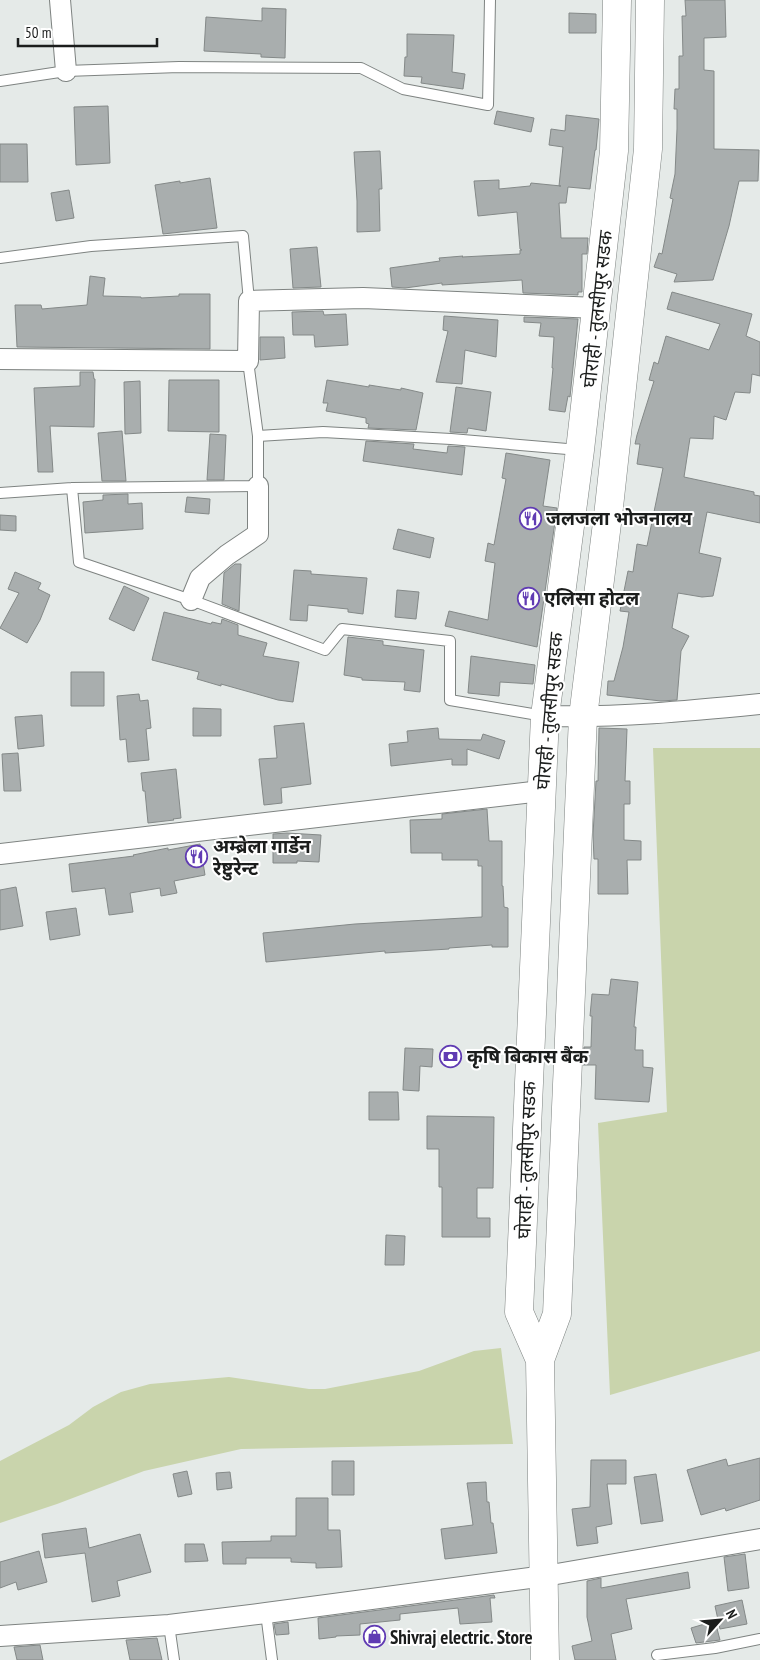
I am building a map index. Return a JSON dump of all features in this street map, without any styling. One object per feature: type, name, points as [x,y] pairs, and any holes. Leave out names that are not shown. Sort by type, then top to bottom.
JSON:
[{"type":"main road","name":"घोराही - तुलसीपुर सडक","points":[[540,1360],[519,1312],[545,716],[580,450],[614,151],[617,0]]},
{"type":"main road","name":"घोराही - तुलसीपुर सडक","points":[[545,1660],[540,1360],[557,1314],[583,717],[609,507],[648,149],[650,0]]},
{"type":"street","points":[[60,0],[66,71]]},
{"type":"street","points":[[0,359],[248,361],[249,301],[363,298],[597,308]]},
{"type":"street","points":[[191,600],[200,578],[226,555],[258,534],[258,486]]},
{"type":"street","points":[[545,716],[583,717],[760,704]]},
{"type":"street","points":[[0,854],[541,791]]},
{"type":"street","points":[[0,1636],[168,1625],[266,1613],[544,1576],[760,1539]]},
{"type":"lane","points":[[0,81],[66,71],[179,67],[360,68],[403,90],[488,106],[490,0]]},
{"type":"lane","points":[[0,258],[91,246],[243,236],[249,301]]},
{"type":"lane","points":[[0,493],[72,488],[258,486],[258,436],[248,361]]},
{"type":"lane","points":[[258,436],[324,432],[451,439],[580,450]]},
{"type":"lane","points":[[72,488],[79,562],[191,600],[325,650],[342,629],[450,641],[450,700],[545,716]]},
{"type":"lane","points":[[266,1613],[272,1660]]},
{"type":"lane","points":[[168,1625],[174,1660]]},
{"type":"lane","points":[[657,1655],[760,1640]]},
{"type":"green space","points":[[653,748],[760,748],[760,1351],[610,1395],[598,1123],[667,1112]]},
{"type":"green space","points":[[501,1348],[513,1444],[241,1449],[144,1471],[0,1523],[0,1461],[69,1425],[93,1407],[121,1392],[150,1384],[229,1377],[309,1389],[325,1389],[419,1371],[474,1351]]},
{"type":"building","points":[[685,0],[725,0],[726,37],[704,38],[704,70],[714,71],[714,149],[759,150],[758,181],[739,181],[729,226],[713,280],[674,282],[677,274],[654,267],[659,253],[662,254],[673,199],[670,198],[675,174],[677,109],[674,109],[675,89],[679,89],[679,56],[683,56],[682,16],[686,16]]},
{"type":"building","points":[[262,8],[286,9],[285,58],[261,57],[261,54],[204,51],[206,17],[262,21]]},
{"type":"building","points":[[569,13],[596,14],[596,33],[569,33]]},
{"type":"building","points":[[407,34],[454,35],[452,72],[465,74],[463,89],[421,83],[422,77],[404,76],[405,57],[407,57]]},
{"type":"building","points":[[108,106],[110,163],[76,165],[74,107]]},
{"type":"building","points":[[497,111],[534,118],[531,132],[494,124]]},
{"type":"building","points":[[566,115],[599,119],[590,189],[568,187],[566,203],[559,203],[561,238],[588,238],[587,254],[582,254],[582,292],[578,292],[578,295],[523,293],[522,280],[442,285],[442,283],[405,288],[392,287],[390,268],[440,261],[439,258],[520,254],[520,250],[522,250],[520,249],[517,212],[478,216],[474,181],[499,180],[499,189],[530,186],[531,183],[559,186],[563,147],[549,145],[551,129],[565,131]]},
{"type":"building","points":[[0,144],[27,144],[28,182],[0,182]]},
{"type":"building","points":[[380,151],[382,189],[379,189],[380,231],[357,232],[354,152]]},
{"type":"building","points":[[210,178],[217,228],[163,234],[155,185]]},
{"type":"building","points":[[69,190],[74,218],[56,221],[51,193]]},
{"type":"building","points":[[317,247],[321,287],[293,288],[290,249]]},
{"type":"building","points":[[90,276],[105,278],[103,296],[141,298],[179,296],[179,294],[210,294],[210,349],[17,347],[15,305],[41,305],[42,309],[87,305]]},
{"type":"building","points":[[672,292],[752,314],[746,336],[760,342],[760,376],[752,374],[750,393],[735,392],[726,420],[714,416],[713,439],[690,438],[684,477],[754,492],[754,495],[760,496],[760,523],[707,512],[699,553],[721,558],[713,596],[702,597],[678,593],[672,628],[689,636],[681,651],[677,700],[661,701],[607,695],[608,681],[614,681],[623,647],[629,612],[620,611],[628,571],[633,572],[637,544],[647,546],[663,468],[637,464],[640,444],[635,444],[654,381],[649,380],[654,362],[658,364],[666,336],[709,350],[720,324],[667,309]]},
{"type":"building","points":[[323,311],[324,315],[346,314],[348,345],[315,347],[314,335],[293,335],[292,312]]},
{"type":"building","points":[[444,316],[498,320],[496,357],[465,350],[462,384],[436,382],[448,331],[443,330]]},
{"type":"building","points":[[524,317],[578,319],[570,397],[568,396],[565,412],[549,410],[554,337],[539,336],[541,323],[524,322]]},
{"type":"building","points":[[260,337],[284,337],[285,358],[260,360]]},
{"type":"building","points":[[80,372],[93,372],[95,379],[94,427],[50,426],[53,472],[38,472],[34,388],[80,386]]},
{"type":"building","points":[[169,380],[219,380],[219,432],[168,431]]},
{"type":"building","points":[[327,380],[369,387],[369,385],[401,390],[401,388],[423,393],[416,430],[368,428],[369,424],[366,423],[366,418],[326,411],[328,403],[323,403]]},
{"type":"building","points":[[140,381],[141,433],[125,434],[124,382]]},
{"type":"building","points":[[456,387],[491,392],[486,431],[468,428],[467,433],[450,432]]},
{"type":"building","points":[[122,431],[126,481],[102,481],[98,433]]},
{"type":"building","points":[[210,434],[226,435],[224,480],[207,480]]},
{"type":"building","points":[[366,441],[414,444],[413,449],[447,453],[448,446],[465,447],[462,475],[363,461]]},
{"type":"building","points":[[506,453],[550,460],[543,506],[557,508],[537,647],[445,626],[449,611],[488,620],[495,563],[485,561],[488,543],[494,545],[506,479],[502,478]]},
{"type":"building","points":[[128,494],[128,504],[142,503],[143,529],[85,533],[83,502],[103,500],[103,495]]},
{"type":"building","points":[[187,497],[210,499],[209,514],[185,512]]},
{"type":"building","points":[[0,515],[16,516],[16,531],[0,530]]},
{"type":"building","points":[[398,529],[434,538],[430,558],[393,549]]},
{"type":"building","points":[[235,564],[241,564],[239,611],[222,604],[224,573]]},
{"type":"building","points":[[294,570],[311,571],[311,574],[367,578],[363,614],[348,612],[348,609],[308,605],[307,621],[290,620]]},
{"type":"building","points":[[15,572],[41,583],[38,589],[50,595],[40,620],[27,643],[0,628],[19,593],[8,589]]},
{"type":"building","points":[[124,586],[149,598],[134,631],[109,619]]},
{"type":"building","points":[[397,590],[419,592],[416,619],[395,617]]},
{"type":"building","points":[[164,612],[211,624],[212,622],[221,624],[222,619],[238,625],[238,635],[267,643],[263,656],[299,662],[293,702],[278,700],[197,679],[199,672],[152,660]]},
{"type":"building","points":[[348,637],[383,641],[383,645],[424,650],[420,692],[404,690],[405,682],[362,680],[362,678],[344,675]]},
{"type":"building","points":[[471,656],[535,665],[533,684],[500,682],[499,696],[468,693]]},
{"type":"building","points":[[71,672],[104,672],[104,706],[71,706]]},
{"type":"building","points":[[139,694],[140,701],[148,700],[151,728],[146,729],[149,760],[128,762],[126,739],[120,740],[117,696]]},
{"type":"building","points":[[193,708],[221,709],[221,736],[193,736]]},
{"type":"building","points":[[42,715],[44,746],[18,749],[15,717]]},
{"type":"building","points":[[304,723],[311,784],[281,788],[282,803],[264,805],[259,759],[277,758],[274,726]]},
{"type":"building","points":[[438,728],[439,739],[481,740],[483,734],[505,741],[499,759],[467,749],[467,765],[452,765],[452,759],[391,766],[389,744],[408,742],[407,731]]},
{"type":"building","points":[[599,728],[627,729],[625,781],[630,781],[630,804],[624,804],[624,840],[641,841],[641,860],[627,860],[628,894],[598,894],[598,859],[594,859],[593,835],[596,781],[598,781]]},
{"type":"building","points":[[18,753],[21,791],[4,791],[2,754]]},
{"type":"building","points":[[176,769],[181,818],[148,823],[141,773]]},
{"type":"building","points":[[487,809],[489,841],[502,841],[502,886],[504,907],[508,908],[508,947],[492,947],[492,945],[385,953],[385,951],[266,962],[263,933],[355,924],[482,917],[482,866],[478,866],[478,860],[442,860],[442,853],[411,853],[410,820],[442,819],[442,814]]},
{"type":"building","points":[[273,834],[321,835],[319,862],[273,863]]},
{"type":"building","points":[[200,844],[205,875],[174,881],[177,893],[161,896],[160,888],[130,893],[133,912],[109,915],[105,888],[72,892],[69,864],[134,856],[168,848],[168,850]]},
{"type":"building","points":[[16,887],[23,926],[0,930],[0,890]]},
{"type":"building","points":[[76,908],[80,935],[50,940],[46,912]]},
{"type":"building","points":[[611,979],[638,982],[634,1027],[636,1027],[635,1050],[643,1050],[643,1067],[653,1068],[649,1102],[595,1099],[596,1065],[583,1065],[584,1047],[591,1047],[592,1016],[590,1016],[592,994],[609,995]]},
{"type":"building","points":[[405,1048],[433,1049],[432,1067],[420,1066],[419,1091],[403,1090]]},
{"type":"building","points":[[369,1092],[398,1092],[399,1120],[369,1120]]},
{"type":"building","points":[[427,1116],[494,1117],[493,1188],[477,1188],[477,1218],[490,1218],[490,1237],[442,1237],[442,1187],[439,1187],[439,1149],[427,1149]]},
{"type":"building","points":[[386,1235],[405,1236],[404,1265],[385,1265]]},
{"type":"building","points":[[760,1458],[760,1500],[726,1511],[725,1508],[701,1515],[687,1470],[726,1459],[728,1466]]},
{"type":"building","points":[[591,1460],[626,1460],[626,1484],[607,1484],[612,1524],[596,1527],[598,1543],[577,1546],[572,1509],[590,1507]]},
{"type":"building","points":[[332,1461],[354,1461],[354,1495],[332,1495]]},
{"type":"building","points":[[187,1471],[192,1494],[178,1497],[173,1474]]},
{"type":"building","points":[[230,1472],[232,1488],[217,1490],[216,1473]]},
{"type":"building","points":[[656,1474],[663,1521],[641,1524],[634,1477]]},
{"type":"building","points":[[486,1482],[487,1502],[489,1502],[497,1553],[445,1559],[441,1529],[473,1525],[467,1483]]},
{"type":"building","points":[[296,1498],[328,1498],[328,1530],[340,1530],[342,1567],[316,1568],[316,1563],[291,1562],[291,1558],[246,1558],[246,1564],[223,1564],[222,1542],[271,1541],[271,1536],[296,1536]]},
{"type":"building","points":[[86,1528],[89,1548],[140,1534],[151,1572],[117,1581],[120,1596],[92,1602],[85,1553],[45,1558],[42,1534]]},
{"type":"building","points":[[185,1544],[204,1544],[208,1561],[185,1562]]},
{"type":"building","points":[[39,1551],[47,1582],[18,1590],[16,1582],[0,1588],[0,1562]]},
{"type":"building","points":[[745,1554],[749,1588],[728,1591],[724,1557]]},
{"type":"building","points":[[688,1572],[690,1588],[626,1599],[632,1629],[611,1634],[616,1660],[575,1660],[572,1646],[592,1641],[587,1617],[587,1581],[601,1578],[601,1588]]},
{"type":"building","points":[[494,1595],[495,1598],[490,1598],[492,1622],[460,1624],[458,1608],[400,1614],[400,1620],[360,1624],[360,1635],[319,1639],[318,1618]]},
{"type":"building","points":[[742,1600],[747,1624],[720,1629],[715,1606]]},
{"type":"building","points":[[715,1621],[720,1640],[696,1643],[691,1628]]},
{"type":"building","points":[[288,1622],[289,1634],[276,1635],[274,1624]]},
{"type":"building","points":[[157,1638],[162,1660],[130,1660],[126,1640]]},
{"type":"building","points":[[40,1645],[43,1660],[17,1660],[14,1647]]},
{"type":"place","name":"जलजला भोजनालय","points":[[530,518]]},
{"type":"place","name":"एलिसा होटल","points":[[528,598]]},
{"type":"place","name":"अम्ब्रेला गार्डेन रेष्टुरेन्ट","points":[[197,857]]},
{"type":"place","name":"कृषि बिकास बैंक","points":[[451,1056]]},
{"type":"place","name":"Shivraj electric. Store","points":[[374,1637]]}]
